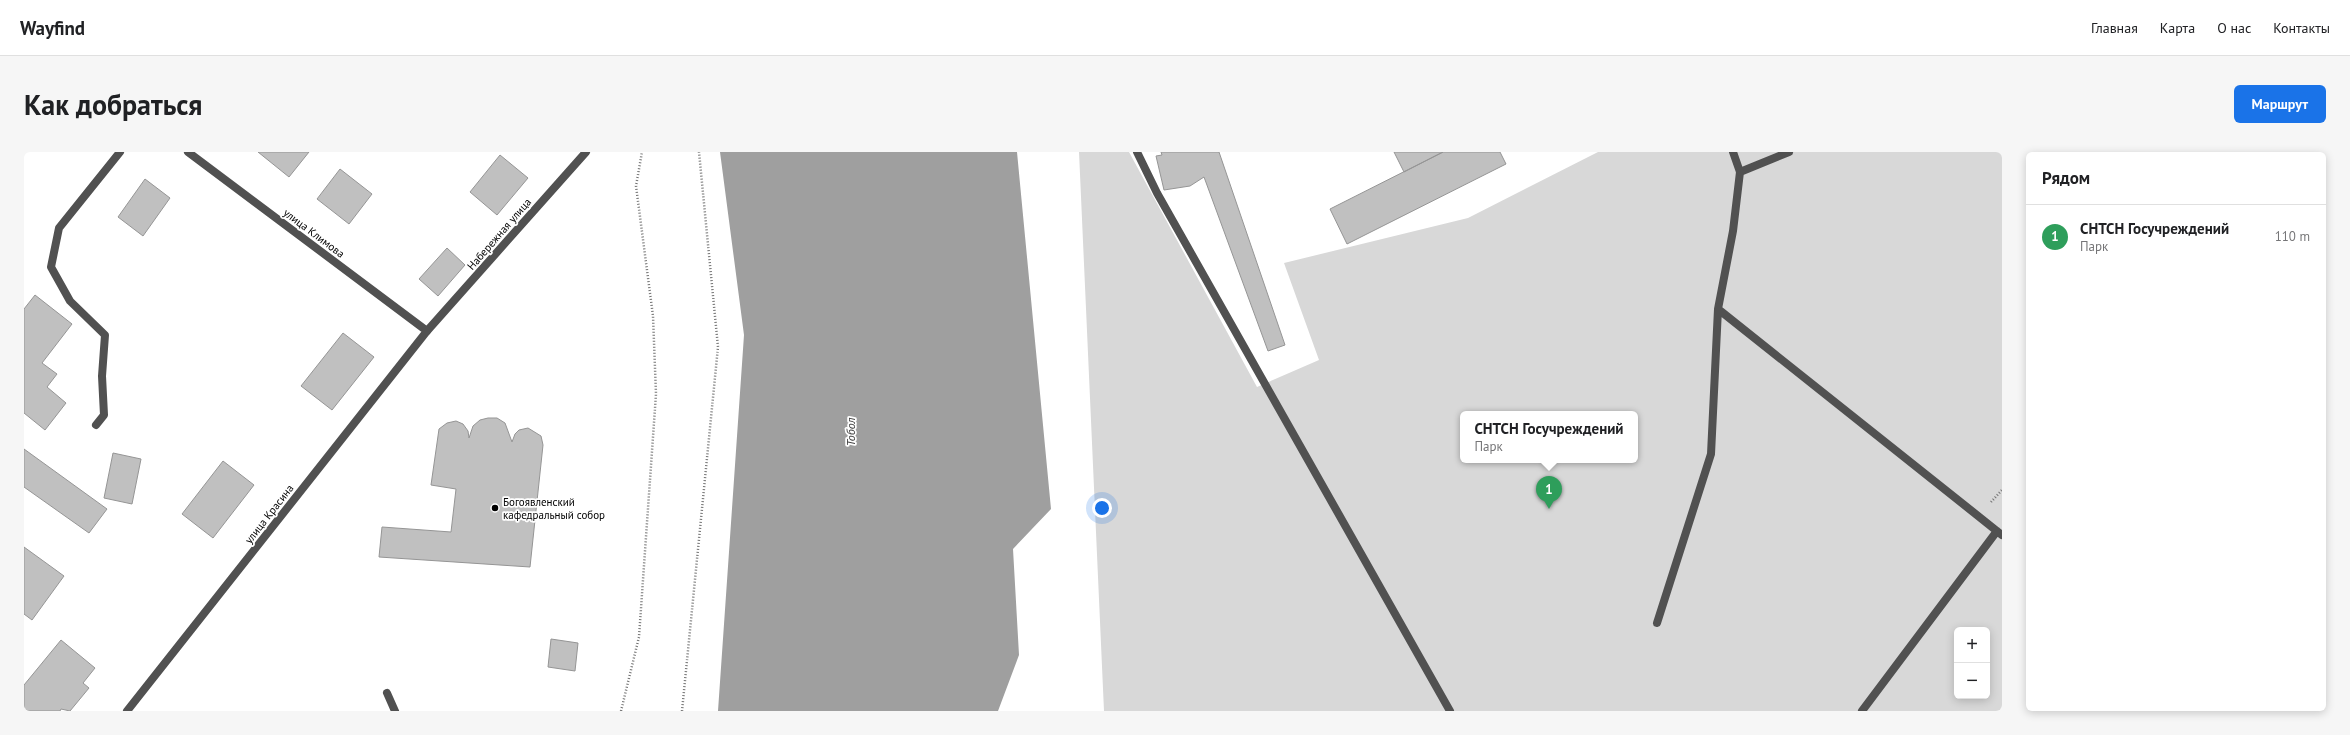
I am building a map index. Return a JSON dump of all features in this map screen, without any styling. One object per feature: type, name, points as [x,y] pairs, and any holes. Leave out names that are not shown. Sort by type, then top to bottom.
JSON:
[{"type":"street","points":[[96,425],[104,415],[102,376],[105,335],[70,301],[51,267],[59,228],[120,152]]},
{"type":"street","name":"улица Климова","points":[[188,152],[427,331]]},
{"type":"street","name":"Набережная улица","points":[[427,331],[586,152]]},
{"type":"street","points":[[1136,152],[1168,214],[1450,711]]},
{"type":"street","points":[[1657,623],[1711,454],[1718,309],[1733,231],[1740,172],[1733,152]]},
{"type":"street","points":[[1740,172],[1789,152]]},
{"type":"street","points":[[1718,309],[2000,533],[1862,711]]},
{"type":"street","name":"улица Красина","points":[[127,711],[427,331]]},
{"type":"street","points":[[387,693],[395,711]]},
{"type":"path","points":[[621,711],[639,637],[656,394],[653,316],[636,186],[642,152]]},
{"type":"path","points":[[682,711],[718,346],[699,152]]},
{"type":"shaded area","points":[[1079,152],[1129,152],[1257,387],[1319,360],[1284,263],[1468,218],[1598,152],[2002,152],[2002,711],[1104,711]]},
{"type":"water","name":"Тобол","points":[[720,152],[1017,152],[1051,509],[1013,549],[1019,655],[998,711],[718,711],[744,335]]},
{"type":"building","points":[[258,152],[309,152],[289,177]]},
{"type":"building","points":[[1161,152],[1219,152],[1285,345],[1268,351],[1204,177],[1190,186],[1164,190],[1156,156],[1162,155]]},
{"type":"building","points":[[1394,152],[1443,152],[1404,172]]},
{"type":"building","points":[[1443,152],[1500,152],[1506,164],[1347,244],[1330,209]]},
{"type":"building","points":[[500,155],[528,178],[497,215],[470,192]]},
{"type":"building","points":[[340,169],[372,194],[349,224],[317,199]]},
{"type":"building","points":[[145,179],[170,198],[143,236],[118,217]]},
{"type":"building","points":[[447,248],[465,265],[438,296],[419,279]]},
{"type":"building","points":[[35,295],[72,324],[42,363],[57,374],[47,387],[66,403],[45,430],[24,413],[24,309]]},
{"type":"building","points":[[343,333],[374,357],[332,410],[301,386]]},
{"type":"building","name":"Богоявленский кафедральный собор","points":[[497,418],[505,423],[512,442],[515,434],[519,430],[528,428],[541,436],[543,445],[530,567],[379,557],[382,527],[451,532],[456,489],[431,485],[439,429],[447,423],[456,421],[463,424],[468,431],[469,438],[473,426],[480,420]]},
{"type":"building","points":[[24,449],[107,509],[89,533],[24,487]]},
{"type":"building","points":[[113,453],[141,459],[132,504],[104,498]]},
{"type":"building","points":[[223,461],[254,485],[213,538],[182,514]]},
{"type":"building","points":[[24,547],[64,576],[32,620],[24,614]]},
{"type":"building","points":[[551,639],[578,643],[575,671],[548,667]]},
{"type":"building","points":[[61,640],[95,668],[83,683],[89,688],[70,711],[61,709],[60,711],[24,711],[24,685]]},
{"type":"place","name":"Богоявленский кафедральный собор","points":[[495,508]]},
{"type":"place","name":"СНТСН Госучреждений","points":[[1549,509]]}]
